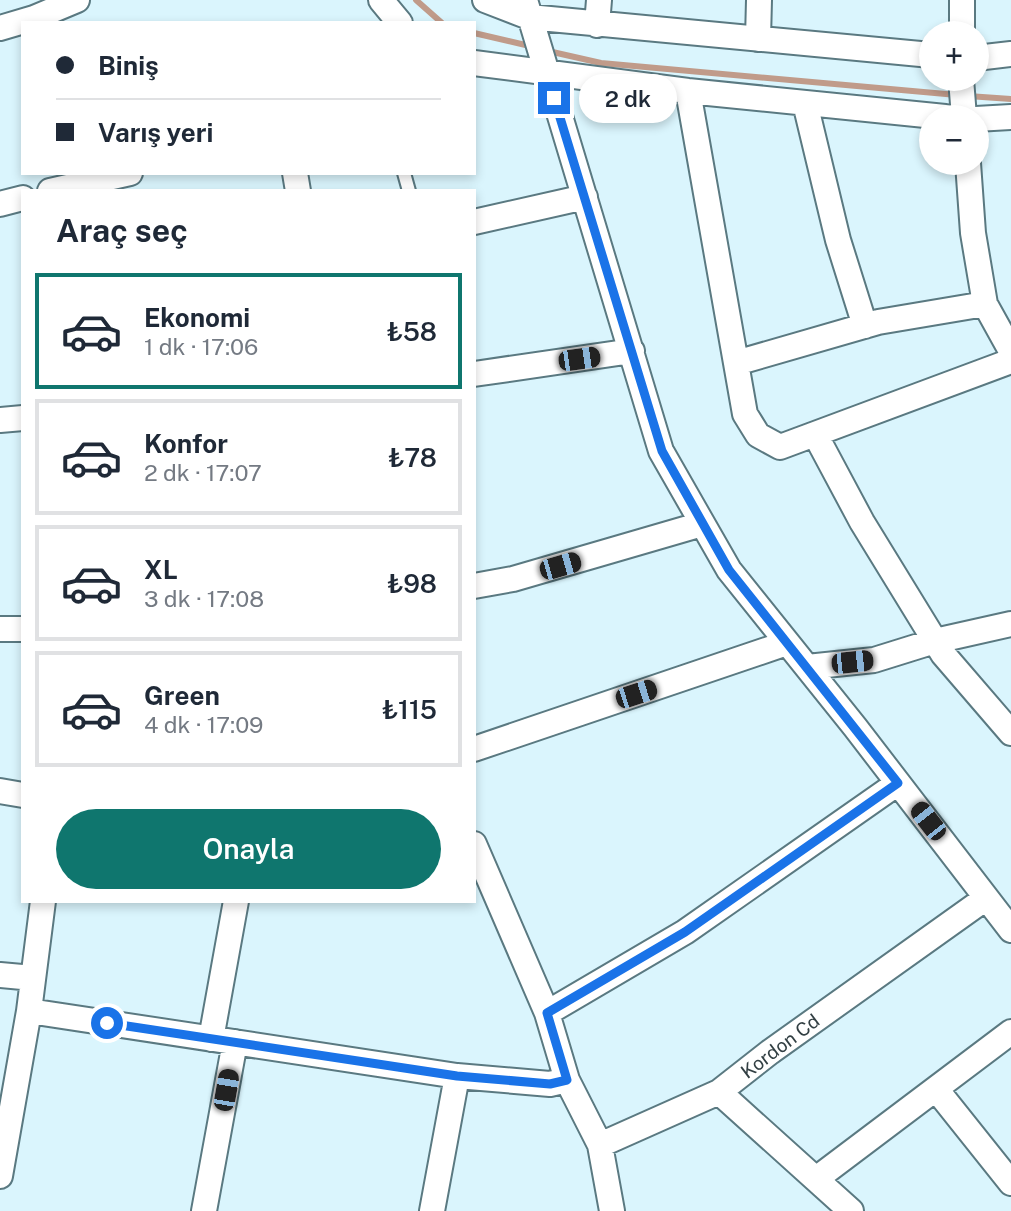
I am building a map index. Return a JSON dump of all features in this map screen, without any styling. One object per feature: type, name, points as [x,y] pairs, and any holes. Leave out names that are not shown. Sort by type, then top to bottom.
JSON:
[{"type":"street","points":[[0,28],[77,0]]},
{"type":"street","points":[[381,0],[398,21]]},
{"type":"street","points":[[485,0],[529,14],[597,25],[919,54]]},
{"type":"street","points":[[597,25],[599,0]]},
{"type":"street","points":[[758,39],[759,0]]},
{"type":"street","points":[[953,0],[962,0],[962,21]]},
{"type":"street","points":[[529,14],[662,451],[729,570],[1011,930]]},
{"type":"street","points":[[989,57],[1011,54]]},
{"type":"street","points":[[476,63],[545,68],[688,91],[805,103],[919,106]]},
{"type":"street","points":[[688,91],[745,414],[758,435],[780,447],[1011,360]]},
{"type":"street","points":[[805,103],[838,240],[865,326]]},
{"type":"street","points":[[989,113],[1011,117]]},
{"type":"street","points":[[61,189],[121,175]]},
{"type":"street","points":[[969,175],[973,233],[985,303],[1011,351]]},
{"type":"street","points":[[476,222],[585,197]]},
{"type":"street","points":[[0,204],[21,199]]},
{"type":"street","points":[[736,363],[865,326],[985,303]]},
{"type":"street","points":[[476,374],[632,351]]},
{"type":"street","points":[[0,420],[21,418]]},
{"type":"street","points":[[815,434],[862,522],[935,641],[1011,733]]},
{"type":"street","points":[[476,586],[513,579],[702,524]]},
{"type":"street","points":[[807,667],[874,660],[935,641],[1011,624]]},
{"type":"street","points":[[0,629],[21,629]]},
{"type":"street","points":[[476,748],[787,643]]},
{"type":"street","points":[[547,1013],[685,932],[898,783]]},
{"type":"street","points":[[0,790],[21,795]]},
{"type":"street","points":[[476,849],[547,1013],[567,1080],[600,1145],[612,1211]]},
{"type":"street","name":"Kordon Cd","points":[[851,1211],[719,1093],[770,1052],[986,898]]},
{"type":"street","points":[[0,1176],[7,1101],[29,1011],[43,903]]},
{"type":"street","points":[[204,1211],[236,903]]},
{"type":"street","points":[[0,975],[33,978]]},
{"type":"street","points":[[29,1011],[457,1076],[550,1084],[567,1080]]},
{"type":"street","points":[[816,1179],[1011,1032]]},
{"type":"street","points":[[432,1211],[457,1076]]},
{"type":"street","points":[[936,1089],[1011,1183]]},
{"type":"street","points":[[600,1145],[719,1093]]},
{"type":"waterway","points":[[416,0],[440,21]]},
{"type":"waterway","points":[[476,33],[534,47]]},
{"type":"waterway","points":[[548,51],[601,63],[957,95]]},
{"type":"waterway","points":[[968,96],[1011,99]]},
{"type":"route","points":[[107,1023],[457,1076],[550,1084],[567,1080],[547,1013],[685,932],[898,783],[729,570],[662,451],[554,98]]}]
